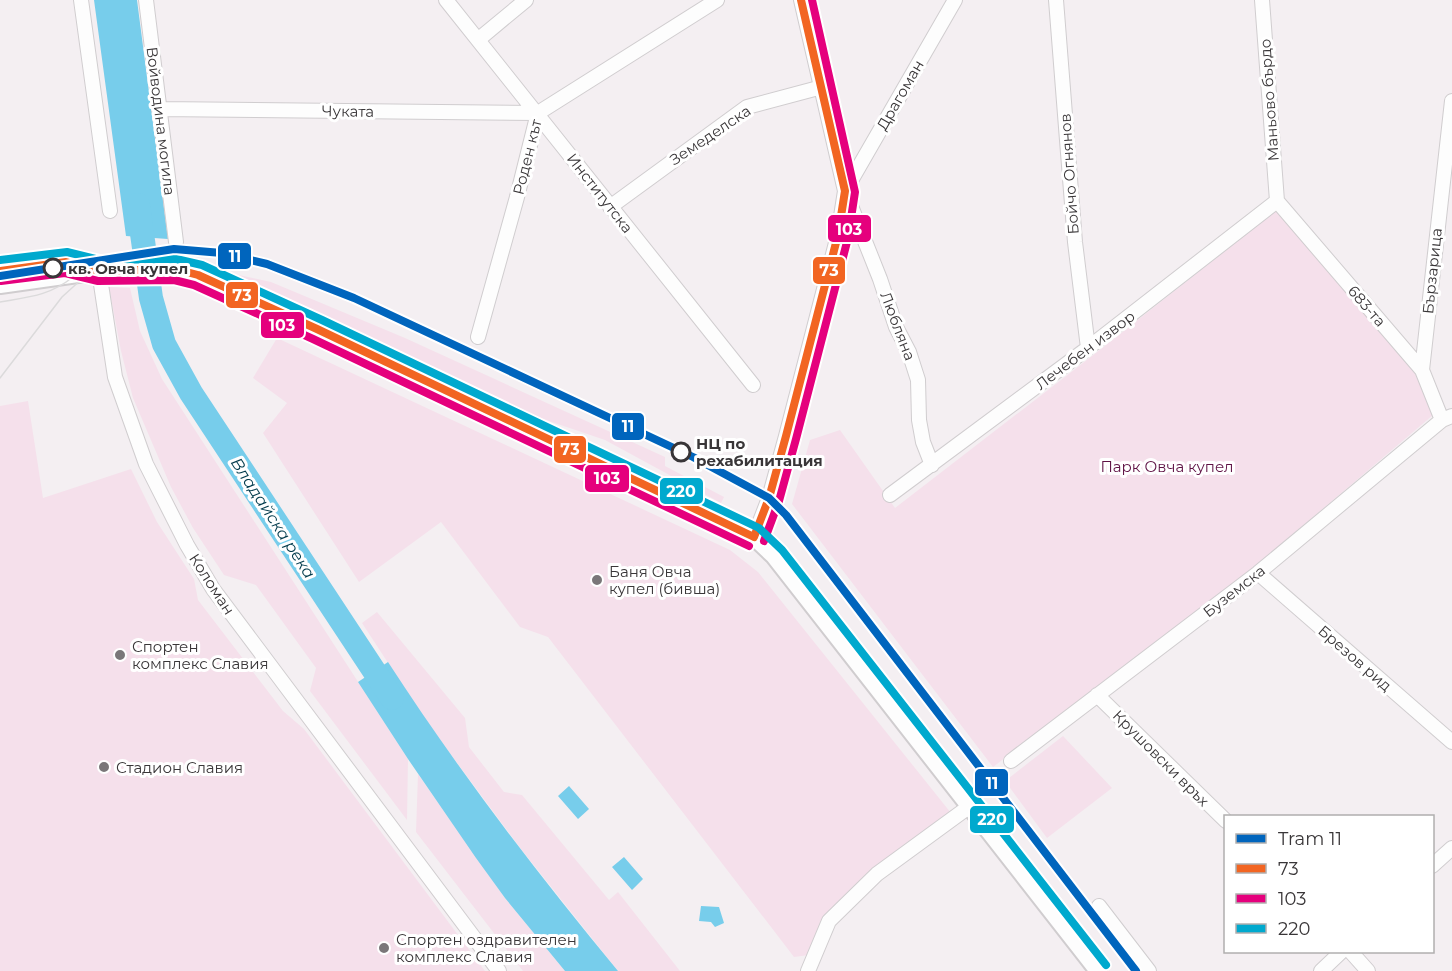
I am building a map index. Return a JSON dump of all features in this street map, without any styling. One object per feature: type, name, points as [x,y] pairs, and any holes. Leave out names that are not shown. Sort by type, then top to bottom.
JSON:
[{"type":"main road","points":[[0,271],[60,262],[99,271]]},
{"type":"main road","points":[[0,285],[99,271],[175,269],[198,275],[754,537],[774,556],[1098,971]]},
{"type":"street","points":[[81,0],[110,211]]},
{"type":"street","name":"Войводина могила","points":[[146,0],[176,242]]},
{"type":"street","name":"Институтска","points":[[446,0],[753,385]]},
{"type":"street","points":[[479,39],[526,0]]},
{"type":"street","name":"Роден кът","points":[[478,337],[518,197],[538,113],[717,0]]},
{"type":"street","name":"Любляна","points":[[801,0],[845,191],[918,380],[919,420],[923,442],[932,465]]},
{"type":"street","name":"Драгоман","points":[[845,191],[955,0]]},
{"type":"street","name":"Бойчо Огнянов","points":[[1056,0],[1075,242],[1088,348]]},
{"type":"street","name":"Маньово бърдо","points":[[1262,0],[1276,201]]},
{"type":"street","name":"Земеделска","points":[[610,207],[747,107],[822,87]]},
{"type":"street","name":"Бързарица","points":[[1422,370],[1452,101]]},
{"type":"street","name":"Чуката","points":[[159,109],[538,113]]},
{"type":"street","name":"Любляна","points":[[754,537],[769,498],[789,425],[838,235],[845,191]]},
{"type":"street","name":"Лечебен извор","points":[[890,495],[1088,348],[1276,201]]},
{"type":"street","name":"683-та","points":[[1276,201],[1422,370],[1447,418]]},
{"type":"street","name":"Коломан","points":[[99,271],[115,378],[146,464],[190,552],[213,590],[499,971]]},
{"type":"street","name":"Буземска","points":[[1011,761],[1258,573],[1447,418]]},
{"type":"street","name":"Брезов рид","points":[[1258,573],[1452,742]]},
{"type":"street","name":"Крушовски връх","points":[[1097,695],[1224,819]]},
{"type":"street","points":[[808,971],[830,921],[877,874],[970,806]]},
{"type":"street","points":[[1434,864],[1452,848]]},
{"type":"street","points":[[1099,906],[1149,971]]},
{"type":"street","points":[[1321,971],[1339,953]]},
{"type":"street","points":[[1353,953],[1368,971]]},
{"type":"green space","name":"Парк Овча купел","points":[[1277,210],[1415,373],[1433,415],[1251,570],[993,767],[792,504],[810,440],[840,430],[895,508]]},
{"type":"green space","points":[[207,268],[271,282],[405,338],[665,457],[665,466],[724,497],[721,503],[605,440],[540,418]]},
{"type":"green space","points":[[109,287],[130,288],[140,331],[162,379],[408,759],[407,820],[310,691],[316,668],[256,585],[224,575],[193,528],[171,487],[133,398]]},
{"type":"green space","points":[[277,338],[730,550],[758,572],[951,813],[874,871],[809,955],[794,957],[548,637],[520,627],[441,522],[359,582],[263,433],[287,403],[253,378]]},
{"type":"green space","name":"Спортен комплекс Славия","points":[[28,401],[43,498],[131,469],[157,522],[194,579],[198,600],[283,711],[304,729],[485,971],[0,971],[0,406]]},
{"type":"green space","points":[[377,612],[465,718],[469,747],[504,792],[522,795],[609,900],[618,892],[680,971],[618,971],[521,849],[426,721],[362,623]]},
{"type":"green space","points":[[1063,736],[1112,788],[1047,838],[1005,781]]},
{"type":"green space","points":[[418,774],[505,898],[565,971],[523,971],[416,832]]},
{"type":"water","points":[[94,0],[137,0],[168,239],[126,236]]},
{"type":"water","points":[[388,662],[442,742],[499,820],[618,971],[565,971],[505,898],[408,759],[358,682]]},
{"type":"water","points":[[569,786],[589,809],[578,819],[558,796]]},
{"type":"water","points":[[624,857],[643,879],[632,890],[612,867]]},
{"type":"water","points":[[701,906],[719,907],[724,923],[715,927],[711,922],[699,921]]},
{"type":"waterway","name":"Владайска река","points":[[138,205],[151,298],[164,344],[191,393],[392,698]]},
{"type":"tram line","name":"11","points":[[0,276],[174,249],[222,253],[267,264],[354,298],[693,457],[769,498],[786,515],[1136,971]]},
{"type":"tram line","points":[[0,378],[62,297],[95,267]]},
{"type":"tram line","points":[[0,302],[47,292],[73,277]]},
{"type":"transit line","name":"73","points":[[754,537],[769,498],[786,436],[838,235],[845,191],[801,0]]},
{"type":"transit line","name":"103","points":[[764,541],[779,501],[796,439],[848,238],[855,192],[812,0]]},
{"type":"transit line","name":"220","points":[[0,260],[67,252],[100,260],[176,259],[202,265],[759,528],[782,550],[1106,965]]},
{"type":"transit line","name":"73","points":[[0,271],[66,262],[99,271],[175,269],[198,275],[317,329],[754,537]]},
{"type":"transit line","name":"103","points":[[1,281],[65,273],[98,281],[174,280],[194,285],[749,546]]},
{"type":"place","name":"кв. Овча купел","points":[[53,268]]},
{"type":"place","name":"НЦ по рехабилитация","points":[[681,452]]},
{"type":"place","name":"Баня Овча купел (бивша)","points":[[597,580]]},
{"type":"place","name":"Спортен комплекс Славия","points":[[120,655]]},
{"type":"place","name":"Стадион Славия","points":[[104,767]]},
{"type":"place","name":"Спортен оздравителен комплекс Славия","points":[[384,948]]}]
